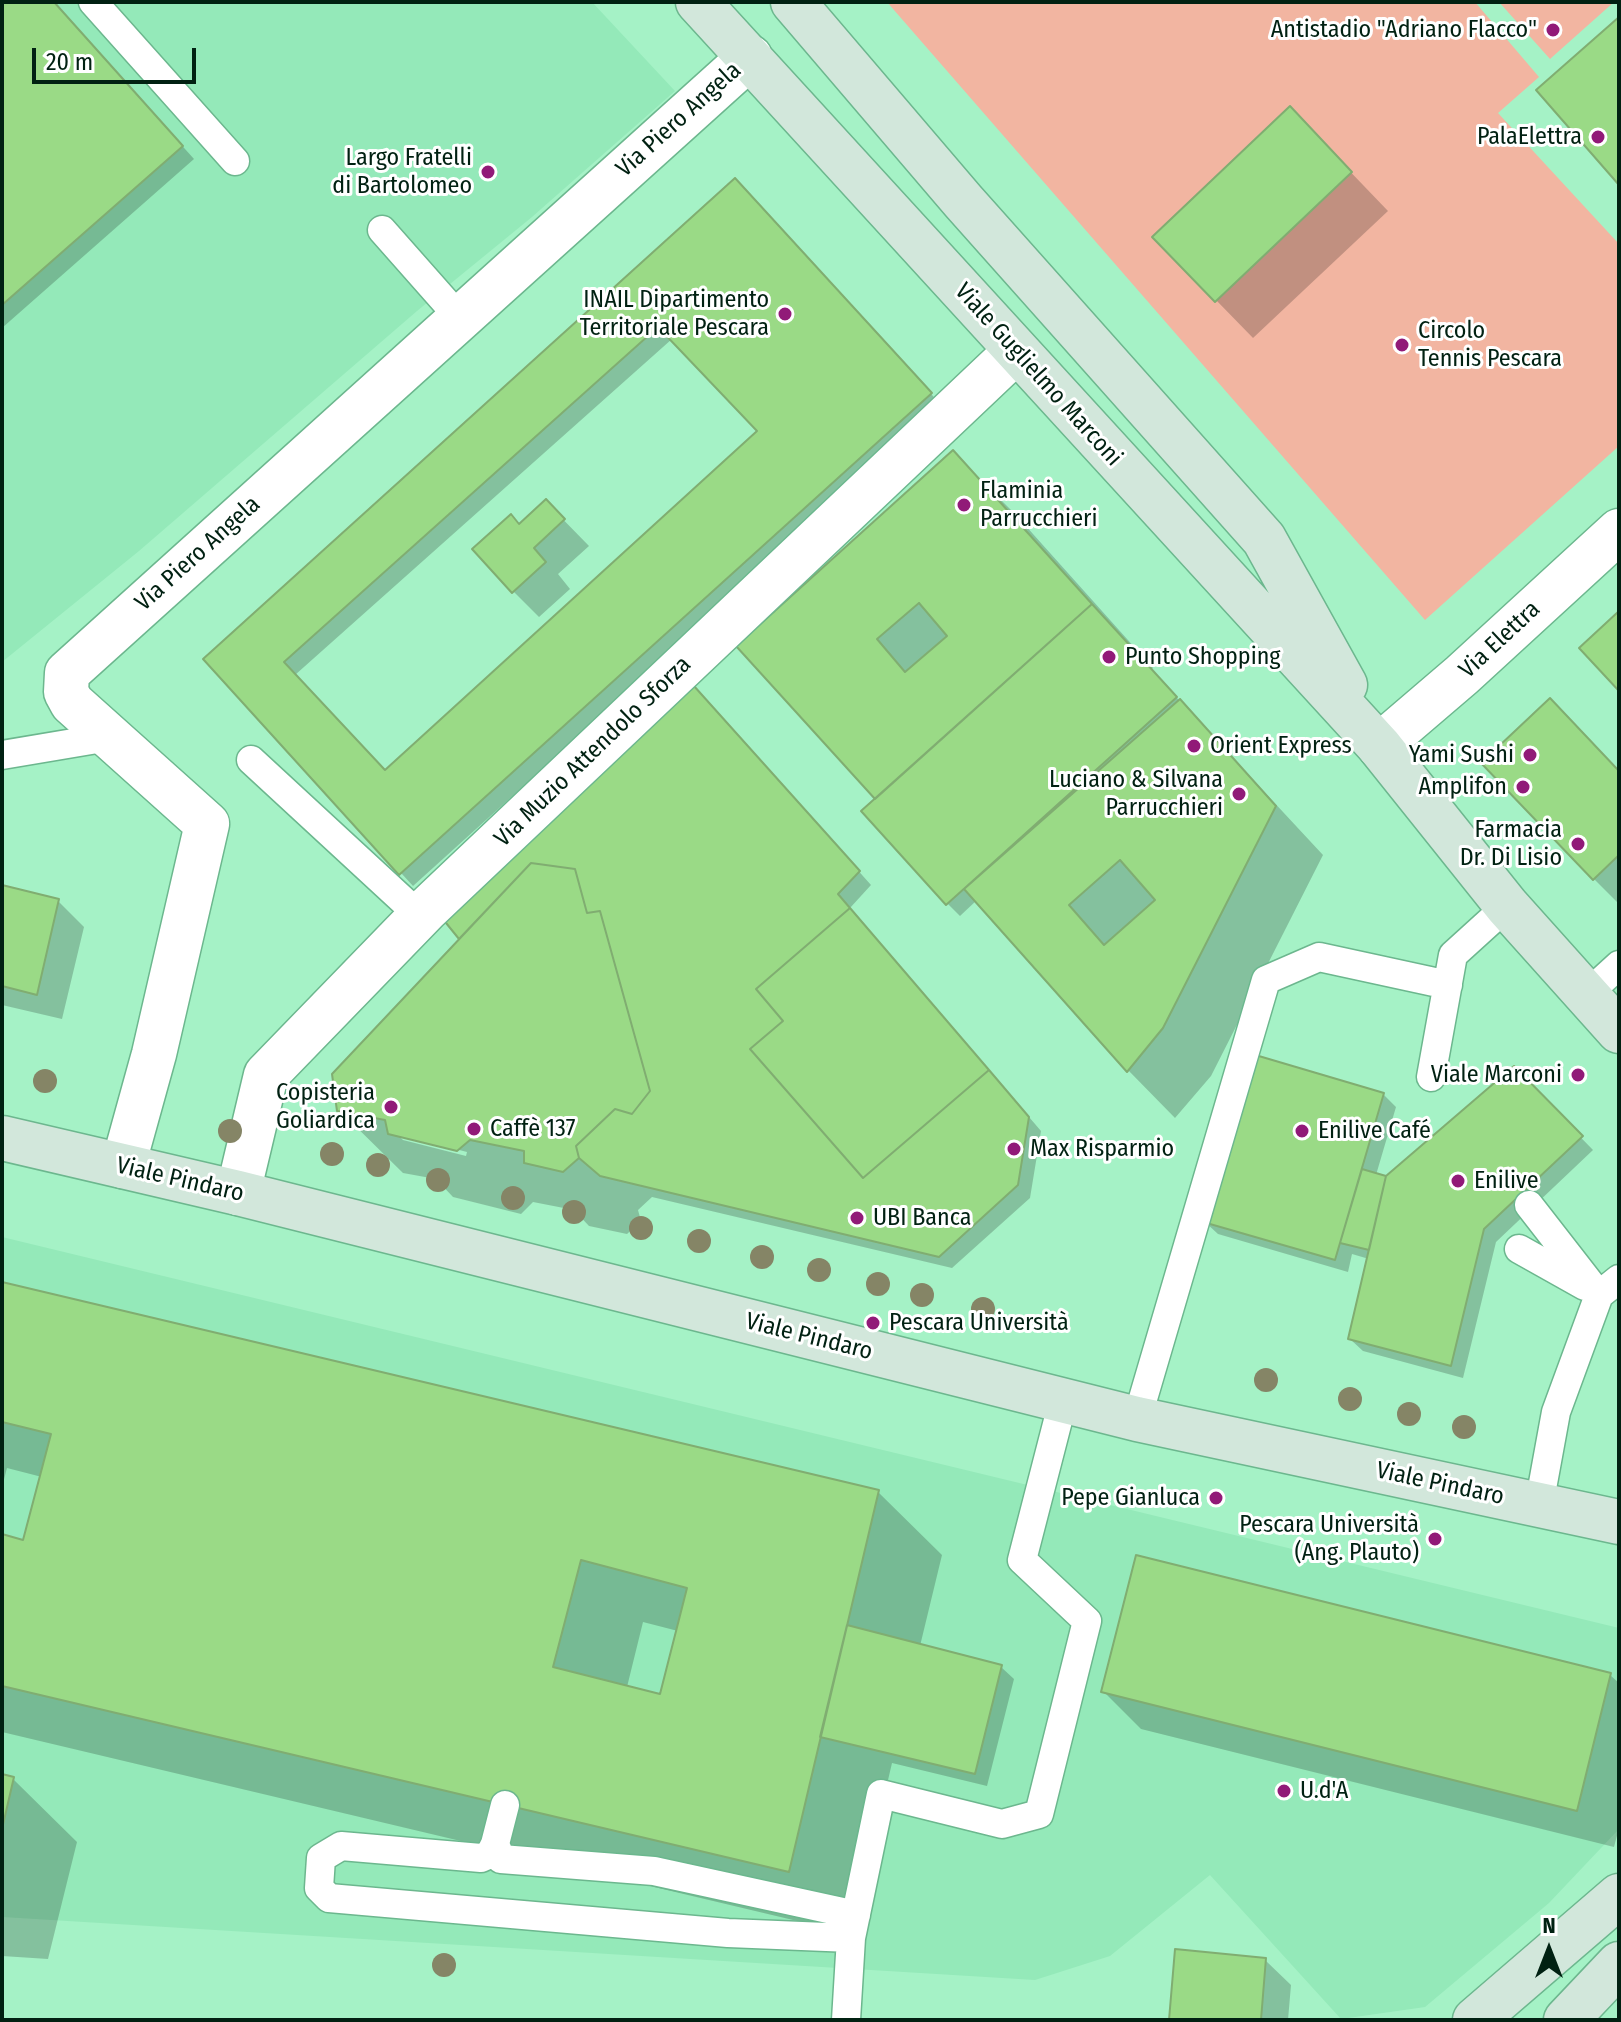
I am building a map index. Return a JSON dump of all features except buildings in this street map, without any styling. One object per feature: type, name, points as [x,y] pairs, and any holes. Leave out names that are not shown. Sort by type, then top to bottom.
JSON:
[{"type":"main road","name":"Viale Guglielmo Marconi","points":[[698,2],[1015,352],[1379,746],[1507,906],[1619,1031]]},
{"type":"main road","name":"Viale Guglielmo Marconi","points":[[793,2],[963,201],[1264,539],[1379,746]]},
{"type":"main road","name":"Viale Pindaro","points":[[2,1138],[238,1193],[1137,1419],[1619,1522]]},
{"type":"main road","points":[[1475,2020],[1619,1896]]},
{"type":"main road","points":[[1566,2020],[1619,1964]]},
{"type":"street","name":"Via Piero Angela","points":[[123,1166],[154,1054],[207,824],[72,703],[66,692],[67,673],[458,316],[750,57]]},
{"type":"street","name":"Via Muzio Attendolo Sforza","points":[[238,1193],[266,1075],[421,917],[1015,352]]},
{"type":"street","name":"Via Elettra","points":[[1379,746],[1462,675],[1619,531]]},
{"type":"lane","points":[[93,2],[235,161]]},
{"type":"lane","points":[[382,230],[458,316]]},
{"type":"lane","points":[[2,755],[109,737]]},
{"type":"lane","points":[[251,760],[421,917]]},
{"type":"lane","points":[[1431,1077],[1453,955],[1507,906]]},
{"type":"lane","points":[[1137,1419],[1266,980],[1319,957],[1448,985]]},
{"type":"lane","points":[[1586,995],[1619,965]]},
{"type":"lane","points":[[1529,1205],[1609,1287]]},
{"type":"lane","points":[[1519,1249],[1609,1287]]},
{"type":"lane","points":[[1539,1505],[1556,1412],[1609,1287]]},
{"type":"lane","points":[[846,2020],[854,1926],[881,1794],[1002,1824],[1039,1814],[1087,1621],[1022,1560],[1063,1401]]},
{"type":"lane","points":[[505,1805],[490,1854],[481,1858],[341,1846],[321,1858],[319,1888],[329,1898],[728,1933],[854,1926]]},
{"type":"lane","points":[[495,1844],[501,1859],[654,1871],[854,1926]]},
{"type":"shaded area","points":[[2,2],[592,2],[675,91],[532,217],[417,311],[139,551],[2,662]]},
{"type":"shaded area","name":"Circolo Tennis Pescara","points":[[887,2],[1475,2],[1539,77],[1498,113],[1619,244],[1619,446],[1425,620]]},
{"type":"shaded area","name":"Antistadio \"Adriano Flacco\"","points":[[1499,2],[1614,2],[1550,59]]},
{"type":"shaded area","points":[[2,1237],[1619,1628],[1619,1829],[1549,1903],[1425,2007],[1341,2019],[1210,1875],[1110,1956],[1035,1980],[2,1917]]},
{"type":"place","name":"Antistadio \"Adriano Flacco\"","points":[[1553,30]]},
{"type":"place","name":"PalaElettra","points":[[1598,137]]},
{"type":"place","name":"Largo Fratelli di Bartolomeo","points":[[488,172]]},
{"type":"place","name":"INAIL Dipartimento Territoriale Pescara","points":[[785,314]]},
{"type":"place","name":"Circolo Tennis Pescara","points":[[1402,345]]},
{"type":"place","name":"Flaminia Parrucchieri","points":[[964,505]]},
{"type":"place","name":"Punto Shopping","points":[[1109,657]]},
{"type":"place","name":"Orient Express","points":[[1194,746]]},
{"type":"place","name":"Yami Sushi","points":[[1530,755]]},
{"type":"place","name":"Amplifon","points":[[1523,787]]},
{"type":"place","name":"Luciano & Silvana Parrucchieri","points":[[1239,794]]},
{"type":"place","name":"Farmacia Dr. Di Lisio","points":[[1578,844]]},
{"type":"place","name":"Viale Marconi","points":[[1578,1075]]},
{"type":"place","name":"Copisteria Goliardica","points":[[391,1107]]},
{"type":"place","name":"Caffè 137","points":[[474,1129]]},
{"type":"place","name":"Enilive Café","points":[[1302,1131]]},
{"type":"place","name":"Max Risparmio","points":[[1014,1149]]},
{"type":"place","name":"Enilive","points":[[1458,1181]]},
{"type":"place","name":"UBI Banca","points":[[857,1218]]},
{"type":"place","name":"Pescara Università","points":[[873,1323]]},
{"type":"place","name":"Pepe Gianluca","points":[[1216,1498]]},
{"type":"place","name":"Pescara Università (Ang. Plauto)","points":[[1435,1539]]},
{"type":"place","name":"U.d'A","points":[[1284,1791]]}]
